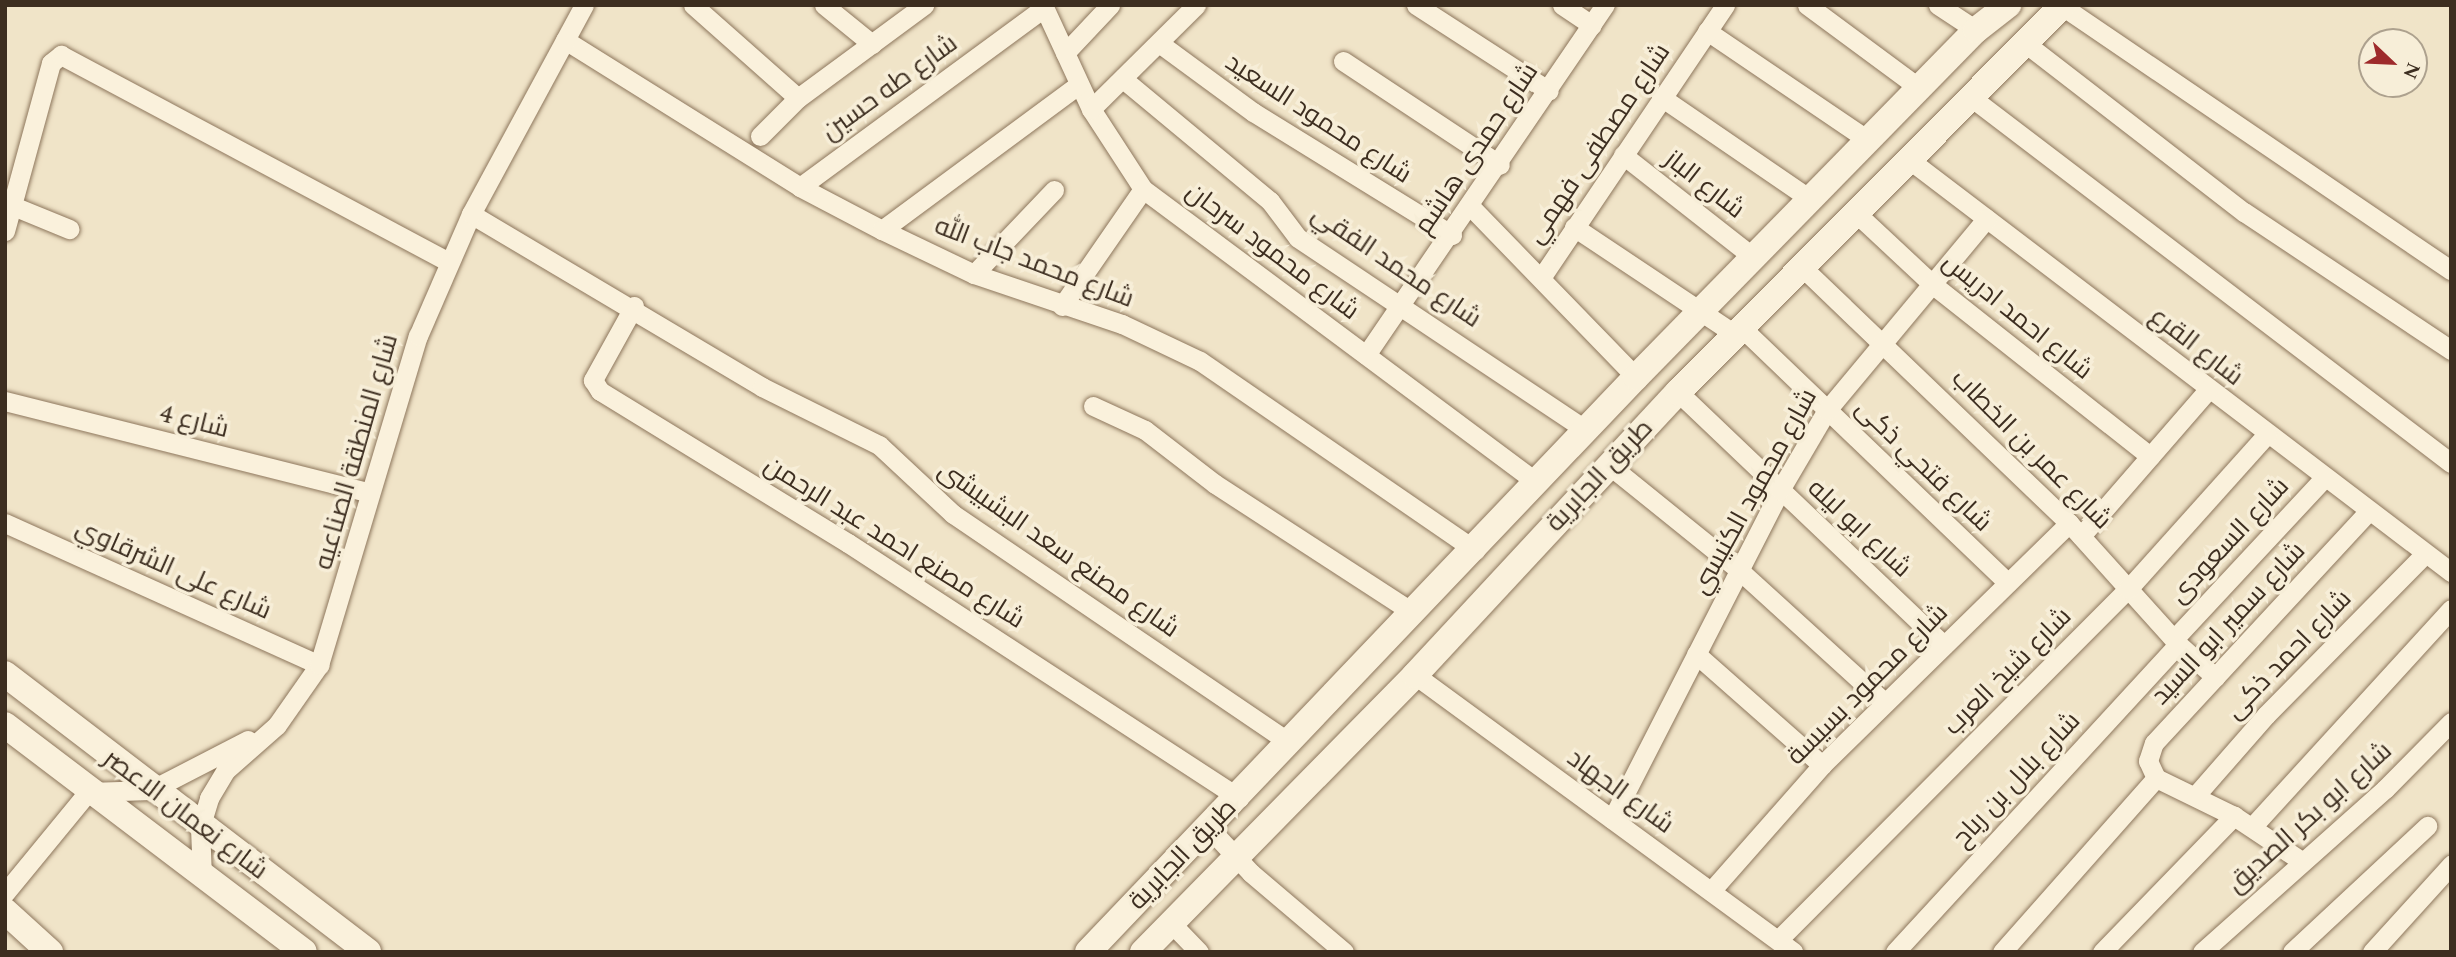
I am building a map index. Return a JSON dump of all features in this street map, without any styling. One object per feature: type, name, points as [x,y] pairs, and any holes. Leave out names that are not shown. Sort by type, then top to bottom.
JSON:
[{"type":"street","name":"شارع المنطقة الصناعيه","points":[[202,877],[200,828],[225,771],[277,725],[319,665],[370,494],[390,415],[449,262],[471,214],[584,5]]},
{"type":"street","points":[[693,5],[798,98]]},
{"type":"street","points":[[824,5],[872,44]]},
{"type":"street","points":[[760,136],[798,98],[924,5]]},
{"type":"street","points":[[1065,53],[1110,5]]},
{"type":"street","points":[[1091,108],[1195,5]]},
{"type":"street","points":[[1416,5],[1549,92]]},
{"type":"street","points":[[1562,5],[1592,25]]},
{"type":"street","name":"شارع حمدى هاشم","points":[[1366,355],[1500,165],[1605,5]]},
{"type":"street","name":"شارع مصطفى فهمي","points":[[1541,278],[1725,5]]},
{"type":"street","points":[[1807,5],[1919,88]]},
{"type":"street","points":[[1938,5],[1976,30]]},
{"type":"street","name":"طريق الجابرية","points":[[1088,952],[1210,829],[1289,742],[1475,550],[1636,377],[1976,30],[2008,5]]},
{"type":"street","points":[[2062,6],[2451,270]]},
{"type":"street","name":"طريق الجابرية","points":[[1143,952],[1415,675],[1678,392],[2062,6]]},
{"type":"street","name":"شارع محمود سرحان","points":[[1044,7],[1091,108],[1143,189],[1537,483]]},
{"type":"street","name":"شارع طه حسين","points":[[800,187],[1044,7]]},
{"type":"street","points":[[1707,31],[1868,140]]},
{"type":"street","name":"شارع محمد جاب الله","points":[[565,40],[800,187],[883,230],[974,274],[1062,306],[1122,324],[1200,361],[1475,550]]},
{"type":"street","name":"شارع محمود السعيد","points":[[1159,43],[1264,119],[1452,235]]},
{"type":"street","points":[[2025,43],[2244,212],[2451,350]]},
{"type":"street","points":[[5,231],[51,63],[61,55],[449,262]]},
{"type":"street","points":[[1343,61],[1500,165]]},
{"type":"street","name":"شارع محمد الفقي","points":[[1123,79],[1270,201],[1298,238],[1403,303],[1587,430]]},
{"type":"street","points":[[883,230],[1079,84]]},
{"type":"street","points":[[1661,97],[1810,199]]},
{"type":"street","points":[[1972,98],[2451,463]]},
{"type":"street","name":"شارع الباز","points":[[1623,155],[1754,257]]},
{"type":"street","name":"شارع القرع","points":[[1911,160],[2424,555],[2451,572]]},
{"type":"street","points":[[1062,306],[1143,189]]},
{"type":"street","points":[[974,274],[1054,190]]},
{"type":"street","points":[[11,203],[69,229]]},
{"type":"street","points":[[1471,207],[1636,377]]},
{"type":"street","name":"شارع مصنع سعد البشبيشى","points":[[471,214],[634,306],[762,387],[879,444],[953,514],[1289,742]]},
{"type":"street","name":"شارع احمد ادريس","points":[[1857,214],[1932,284],[2150,456]]},
{"type":"street","name":"شارع محمود الكنيسي","points":[[1612,819],[1780,490],[1827,410],[1986,219]]},
{"type":"street","name":"شارع فتحي ذكى","points":[[1574,228],[1701,311],[1739,331],[1827,410],[2008,583]]},
{"type":"street","name":"شارع عمر بن الخطاب","points":[[1803,268],[1885,341],[2075,530],[2176,642],[2215,677]]},
{"type":"street","name":"شارع مصنع احمد عبد الرحمن","points":[[634,306],[593,380],[600,391],[848,543],[1239,798]]},
{"type":"street","name":"شارع محمود بسيسة","points":[[1711,891],[1822,765],[2008,583],[2075,530],[2150,456],[2209,389]]},
{"type":"street","name":"شارع ابو ليله","points":[[1678,392],[1944,645]]},
{"type":"street","name":"شارع 4","points":[[5,401],[370,494]]},
{"type":"street","points":[[1093,406],[1145,430],[1215,484],[1414,613]]},
{"type":"street","name":"شارع شيخ العرب","points":[[1788,948],[2128,589],[2267,435]]},
{"type":"street","points":[[1609,465],[1739,570],[1885,703]]},
{"type":"street","name":"شارع السعودى","points":[[2176,642],[2324,478]]},
{"type":"street","name":"شارع سمير ابو السيد","points":[[2156,778],[2148,761],[2154,743],[2368,512]]},
{"type":"street","name":"شارع على الشرقاوي","points":[[5,523],[319,665]]},
{"type":"street","name":"شارع احمد ذكى","points":[[2196,796],[2266,715],[2424,555]]},
{"type":"street","points":[[2252,827],[2451,609]]},
{"type":"street","name":"شارع بلال بن رباح","points":[[1895,952],[2176,642]]},
{"type":"street","points":[[1696,654],[1822,765]]},
{"type":"street","name":"شارع نعمان الاعصر","points":[[5,674],[200,828],[368,952]]},
{"type":"street","name":"شارع الجهاد","points":[[1415,675],[1788,948]]},
{"type":"street","name":"شارع ابو بكر الصديق","points":[[2202,952],[2300,860],[2385,789],[2451,722]]},
{"type":"street","name":"شارع نعمان الاعصر","points":[[5,725],[88,792],[304,952]]},
{"type":"street","name":"شارع المنطقة الصناعيه","points":[[88,792],[151,790],[277,725]]},
{"type":"street","points":[[2002,952],[2156,778],[2234,816],[2300,860]]},
{"type":"street","points":[[5,893],[88,792]]},
{"type":"street","points":[[2102,952],[2234,816]]},
{"type":"street","points":[[2292,952],[2427,826]]},
{"type":"street","points":[[1210,829],[1236,857],[1344,952]]},
{"type":"street","points":[[2372,952],[2451,865]]},
{"type":"street","points":[[8,919],[50,952]]},
{"type":"street","points":[[1171,923],[1199,952]]}]
